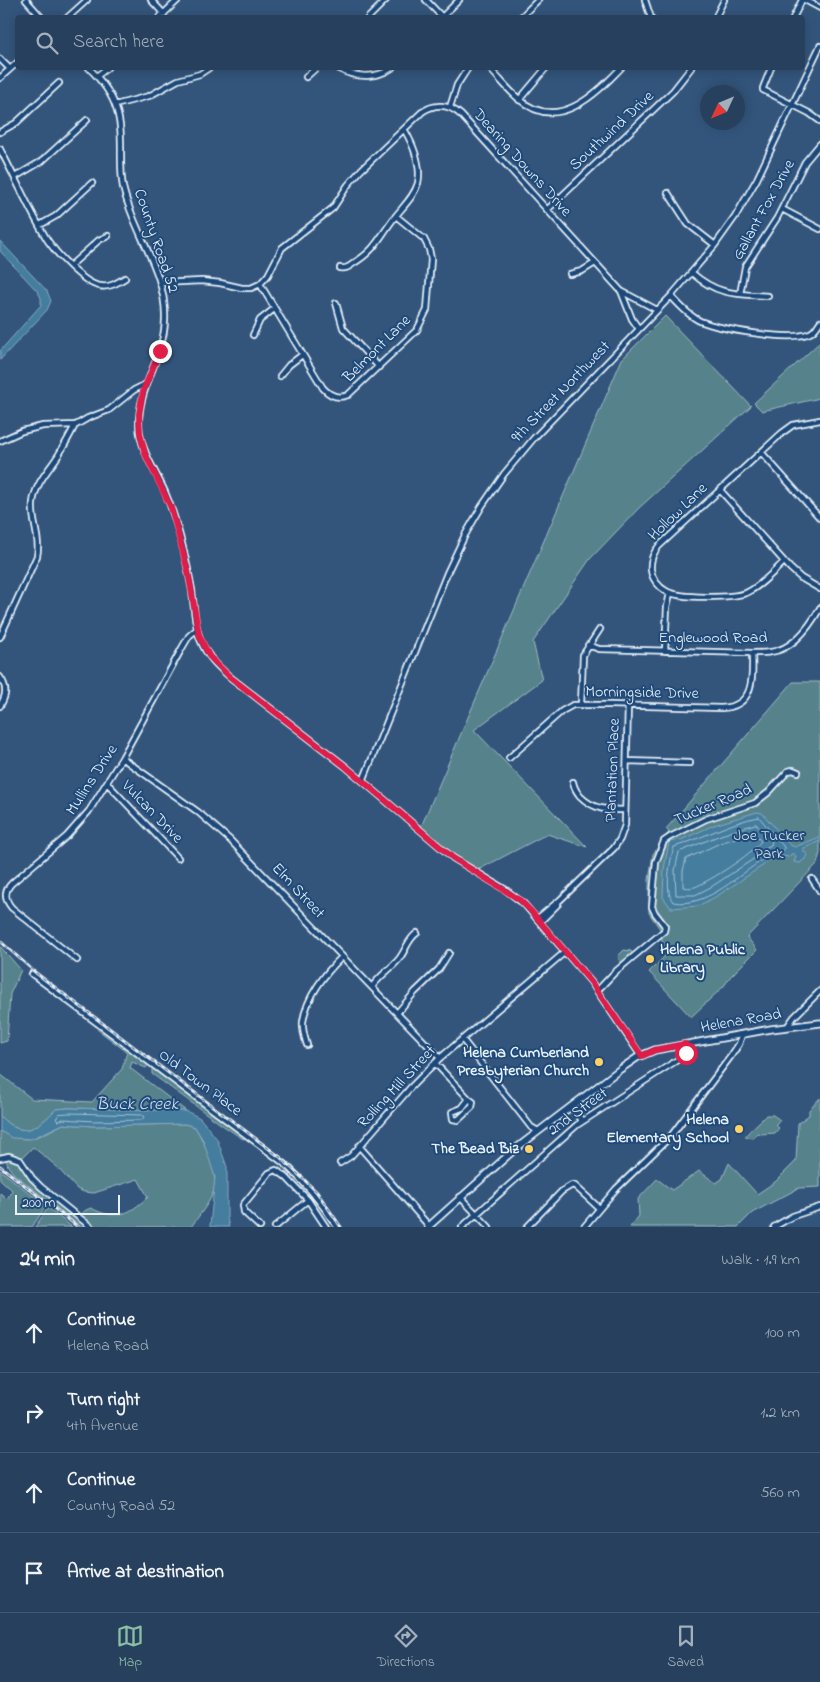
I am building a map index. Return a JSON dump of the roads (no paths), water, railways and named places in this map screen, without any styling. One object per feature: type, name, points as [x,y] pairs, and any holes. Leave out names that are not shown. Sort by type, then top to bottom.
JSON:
[{"type":"main road","name":"Helena Road","points":[[429,1226],[538,1131],[619,1070],[642,1056],[655,1050],[685,1044],[787,1027],[820,1024]]},
{"type":"street","points":[[70,15],[87,0]]},
{"type":"street","points":[[151,0],[164,14],[178,0]]},
{"type":"street","points":[[371,15],[386,0]]},
{"type":"street","points":[[426,0],[440,15]]},
{"type":"street","points":[[444,15],[459,0]]},
{"type":"street","points":[[523,15],[538,0]]},
{"type":"street","points":[[645,0],[650,15]]},
{"type":"street","points":[[716,15],[724,0]]},
{"type":"street","points":[[795,15],[804,0],[820,8]]},
{"type":"street","points":[[28,1],[40,15]]},
{"type":"street","name":"9th Street Northwest","points":[[364,781],[447,573],[479,510],[518,456],[692,274],[715,245],[735,217],[748,194],[820,46]]},
{"type":"street","points":[[0,59],[10,69]]},
{"type":"street","points":[[0,78],[15,65]]},
{"type":"street","name":"County Road 52","points":[[91,70],[105,86],[115,104],[120,124],[121,164],[125,194],[160,283],[165,310],[164,331],[157,360],[146,384],[139,414],[141,440],[145,454],[164,490],[176,525],[190,582],[197,629],[206,652],[219,668],[364,781],[446,853],[524,904],[598,991],[642,1056]]},
{"type":"street","points":[[97,76],[104,70]]},
{"type":"street","points":[[115,104],[149,96],[178,80],[200,74],[207,70]]},
{"type":"street","points":[[306,77],[314,70]]},
{"type":"street","points":[[343,70],[353,74],[371,75],[388,70]]},
{"type":"street","points":[[450,107],[458,85],[467,70]]},
{"type":"street","points":[[491,70],[519,100],[538,110],[548,112],[565,111],[578,106],[588,100],[619,70]]},
{"type":"street","points":[[519,100],[544,70]]},
{"type":"street","name":"Southwind Drive","points":[[547,210],[673,91],[689,70]]},
{"type":"street","points":[[770,70],[763,89],[809,113],[820,121]]},
{"type":"street","points":[[0,132],[16,123],[59,83]]},
{"type":"street","name":"Dearing Downs Drive","points":[[260,284],[268,275],[282,248],[333,208],[348,185],[361,170],[422,112],[438,106],[450,107],[461,115],[621,291],[657,310]]},
{"type":"street","points":[[15,177],[42,161],[87,120]]},
{"type":"street","points":[[340,268],[349,267],[370,252],[413,195],[418,182],[418,166],[404,129]]},
{"type":"street","name":"Gallant Fox Drive","points":[[740,294],[745,267],[782,209],[805,162],[820,144]]},
{"type":"street","points":[[0,148],[49,242],[70,266],[86,280],[97,286],[110,286],[125,278]]},
{"type":"street","points":[[40,225],[56,216],[92,183]]},
{"type":"street","points":[[668,193],[688,224],[715,245]]},
{"type":"street","points":[[782,209],[820,229]]},
{"type":"street","name":"Belmont Lane","points":[[260,284],[324,390],[336,397],[351,394],[417,330],[423,320],[429,302],[431,259],[429,249],[424,239],[396,216]]},
{"type":"street","points":[[70,266],[99,240],[108,236]]},
{"type":"street","points":[[570,274],[582,271],[596,264]]},
{"type":"street","points":[[692,274],[714,289],[722,292],[768,296]]},
{"type":"street","points":[[160,283],[202,281],[242,288],[260,284]]},
{"type":"street","name":"Dearing Downs Drive","points":[[621,291],[632,319],[639,329]]},
{"type":"street","points":[[671,296],[699,321],[734,330],[777,335],[801,335],[811,332],[820,322]]},
{"type":"street","points":[[336,303],[343,328],[379,367]]},
{"type":"street","points":[[253,335],[260,320],[274,309]]},
{"type":"street","points":[[280,376],[288,365],[302,355]]},
{"type":"street","points":[[0,441],[44,426],[75,425],[110,410],[134,390],[146,384]]},
{"type":"street","name":"Hollow Lane","points":[[670,593],[662,588],[652,576],[651,564],[653,554],[659,546],[790,426],[820,421]]},
{"type":"street","points":[[0,637],[37,556],[38,544],[33,514],[37,488],[75,425]]},
{"type":"street","points":[[761,452],[820,518]]},
{"type":"street","points":[[720,490],[784,562],[801,578],[820,589]]},
{"type":"street","points":[[666,651],[667,607],[670,593],[702,596],[746,593],[756,587],[784,562]]},
{"type":"street","name":"Englewood Road","points":[[588,645],[599,649],[772,652],[787,646],[797,638],[820,608]]},
{"type":"street","name":"Mullins Drive","points":[[77,960],[12,908],[3,894],[12,882],[74,829],[88,811],[122,758],[189,636],[197,629]]},
{"type":"street","points":[[581,704],[582,658],[588,645],[600,629]]},
{"type":"street","name":"Morningside Drive","points":[[509,758],[562,711],[581,704],[721,708],[734,706],[743,700],[750,690],[752,682],[752,653]]},
{"type":"street","points":[[0,677],[5,684],[6,692],[0,706]]},
{"type":"street","name":"Plantation Place","points":[[539,920],[618,844],[625,825],[628,706]]},
{"type":"street","name":"Elm Street","points":[[122,758],[222,832],[440,1058]]},
{"type":"street","points":[[626,761],[690,763]]},
{"type":"street","name":"Tucker Road","points":[[598,991],[614,973],[664,931],[665,926],[654,913],[652,907],[656,862],[664,841],[706,819],[755,802],[769,792],[788,771],[798,772]]},
{"type":"street","points":[[573,782],[576,790],[591,805],[603,810],[625,810]]},
{"type":"street","name":"Vulcan Drive","points":[[107,783],[178,858]]},
{"type":"street","points":[[812,879],[820,891]]},
{"type":"street","points":[[372,988],[385,971],[399,959],[410,939],[417,933]]},
{"type":"street","name":"Rolling Mill Street","points":[[340,1163],[347,1159],[411,1087],[440,1058],[565,952]]},
{"type":"street","points":[[397,1013],[439,969],[449,953]]},
{"type":"street","points":[[307,1045],[303,1028],[307,1006],[328,969],[342,957]]},
{"type":"street","name":"Old Town Place","points":[[32,974],[285,1164],[310,1189],[324,1206],[337,1227]]},
{"type":"street","points":[[787,1027],[794,1017],[820,991]]},
{"type":"street","points":[[584,1227],[599,1208],[671,1136],[734,1051],[741,1041],[742,1035]]},
{"type":"street","points":[[462,1039],[531,1127],[538,1131]]},
{"type":"street","name":"2nd Street","points":[[462,1227],[582,1121],[685,1055],[687,1051],[685,1044]]},
{"type":"street","points":[[436,1063],[473,1102],[472,1107],[458,1120],[453,1119],[452,1112],[462,1108],[469,1099]]},
{"type":"street","points":[[572,1106],[582,1121]]},
{"type":"street","points":[[527,1140],[531,1127]]},
{"type":"street","points":[[359,1146],[429,1226]]},
{"type":"street","points":[[0,1158],[9,1156],[20,1160],[41,1187],[91,1227]]},
{"type":"street","points":[[260,1227],[244,1212],[243,1205],[271,1171],[276,1170],[308,1200],[326,1227]]},
{"type":"street","points":[[527,1227],[570,1185],[575,1186],[599,1208]]},
{"type":"street","points":[[460,1197],[489,1227]]},
{"type":"street","points":[[275,1227],[308,1200]]},
{"type":"street","points":[[774,1227],[793,1216],[820,1207]]},
{"type":"water","points":[[0,241],[47,291],[51,301],[47,310],[0,360],[0,351],[41,305],[41,298],[38,292],[0,251]]},
{"type":"water","points":[[757,812],[762,813],[790,845],[795,847],[820,837],[820,841],[802,849],[807,855],[800,863],[794,862],[796,856],[794,854],[791,854],[789,857],[773,857],[717,896],[698,906],[671,908],[663,897],[664,869],[669,842],[681,840],[714,825]]},
{"type":"water","points":[[56,1109],[186,1111],[200,1118],[217,1139],[227,1167],[227,1218],[229,1227],[210,1227],[215,1177],[203,1140],[195,1127],[185,1124],[94,1126],[63,1124],[31,1139],[12,1138],[0,1131],[0,1116],[15,1128],[22,1130],[36,1126]]},
{"type":"railway","points":[[0,941],[36,973],[280,1157],[317,1192],[341,1227]]},
{"type":"railway","points":[[0,1166],[78,1227]]},
{"type":"place","name":"Helena Public Library","points":[[650,959]]},
{"type":"place","name":"Helena Cumberland Presbyterian Church","points":[[599,1062]]},
{"type":"place","name":"Helena Elementary School","points":[[739,1129]]},
{"type":"place","name":"The Bead Biz","points":[[529,1149]]},
{"type":"park label","name":"Joe Tucker Park","points":[[769,845]]},
{"type":"water label","name":"Buck Creek","points":[[137,1105]]}]
